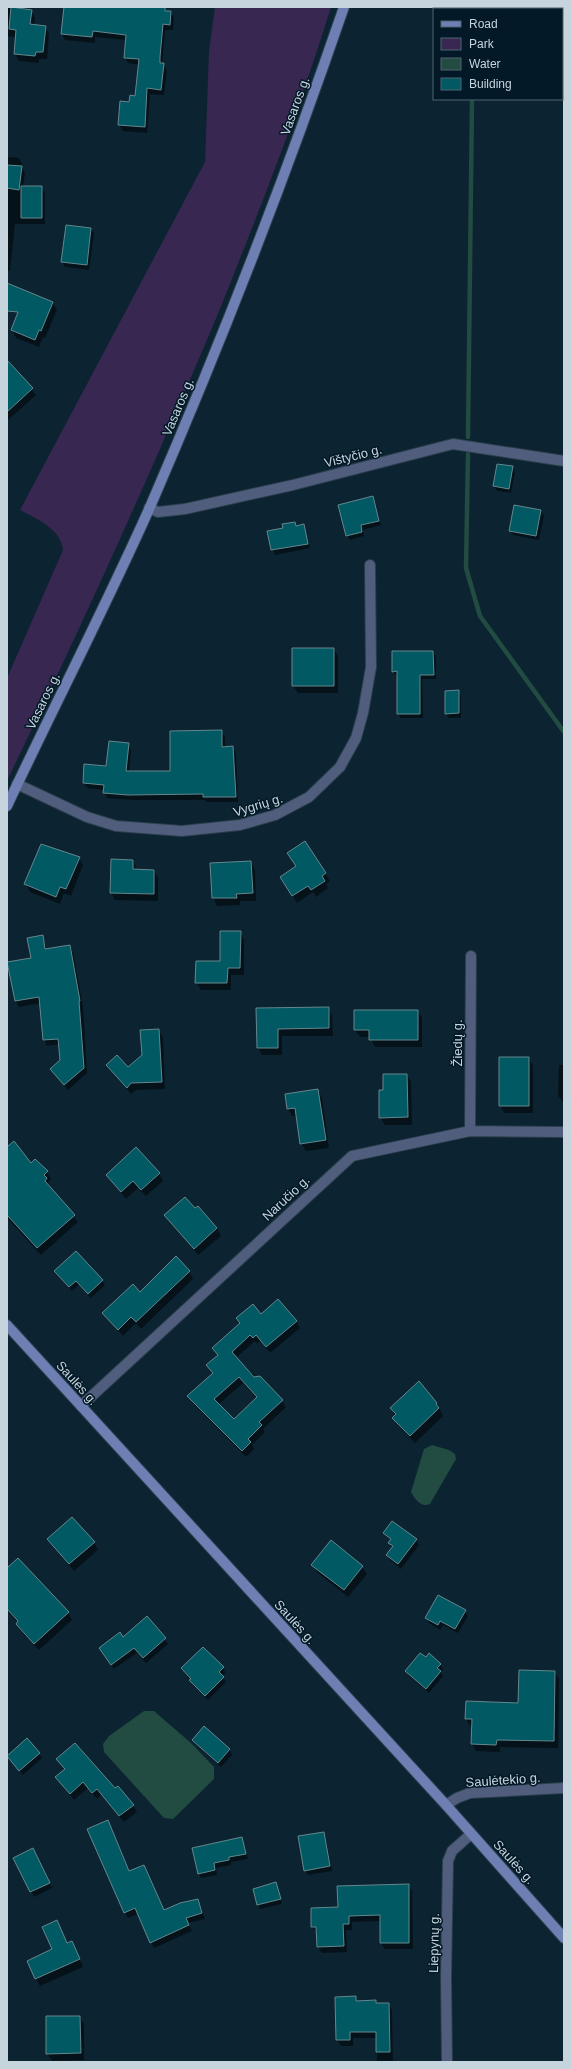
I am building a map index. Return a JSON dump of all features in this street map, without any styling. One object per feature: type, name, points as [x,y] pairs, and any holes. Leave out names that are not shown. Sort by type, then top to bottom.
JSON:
[{"type":"main road","name":"Vasaros g.","points":[[7,806],[149,508],[227,323],[314,96],[344,7]]},
{"type":"main road","name":"Saulės g.","points":[[7,1325],[446,1805],[564,1938]]},
{"type":"street","name":"Vištyčio g.","points":[[149,508],[158,512],[180,510],[293,485],[454,444],[564,461]]},
{"type":"street","name":"Vygrių g.","points":[[17,784],[88,817],[116,826],[182,831],[240,825],[275,815],[309,797],[340,767],[356,738],[363,713],[371,667],[370,565]]},
{"type":"street","name":"Žiedų g.","points":[[470,1131],[471,956]]},
{"type":"street","name":"Naručio g.","points":[[81,1406],[352,1156],[470,1131],[564,1132]]},
{"type":"street","name":"Saulėtekio g.","points":[[446,1805],[456,1798],[470,1793],[564,1788]]},
{"type":"street","name":"Liepynų g.","points":[[447,2062],[448,1861],[452,1851],[471,1834]]},
{"type":"green space","points":[[215,7],[331,7],[293,120],[222,304],[118,544],[7,781],[7,678],[63,550],[58,536],[53,530],[41,521],[20,510],[205,162],[209,51]]},
{"type":"water","points":[[432,1445],[449,1450],[455,1454],[456,1459],[430,1504],[424,1505],[416,1500],[411,1492],[424,1449]]},
{"type":"water","points":[[144,1711],[154,1711],[191,1743],[214,1767],[214,1779],[173,1819],[164,1818],[104,1752],[103,1744],[109,1736]]},
{"type":"building","points":[[11,7],[32,10],[30,24],[46,26],[43,52],[36,52],[35,56],[14,54],[16,30],[9,29]]},
{"type":"building","points":[[64,7],[165,7],[165,11],[171,11],[170,25],[163,24],[160,63],[164,63],[161,90],[147,88],[145,127],[118,125],[120,101],[129,102],[130,95],[135,96],[139,59],[124,58],[126,35],[93,31],[92,37],[61,34]]},
{"type":"building","points":[[7,165],[22,166],[19,190],[7,188]]},
{"type":"building","points":[[21,186],[42,186],[42,218],[21,218]]},
{"type":"building","points":[[66,225],[91,228],[87,265],[61,262]]},
{"type":"building","points":[[7,283],[53,302],[41,331],[39,330],[35,340],[11,330],[18,312],[7,311]]},
{"type":"building","points":[[7,360],[33,388],[7,412]]},
{"type":"building","points":[[497,464],[513,466],[509,489],[493,486]]},
{"type":"building","points":[[373,496],[379,521],[361,525],[362,532],[346,536],[338,505]]},
{"type":"building","points":[[514,505],[541,510],[536,536],[509,531]]},
{"type":"building","points":[[295,522],[296,526],[304,524],[308,544],[271,550],[267,531],[283,528],[282,524]]},
{"type":"building","points":[[292,648],[334,648],[334,686],[292,686]]},
{"type":"building","points":[[392,651],[433,651],[434,675],[420,675],[420,714],[397,714],[397,671],[392,672]]},
{"type":"building","points":[[459,690],[459,713],[445,714],[445,691]]},
{"type":"building","points":[[222,730],[222,747],[233,746],[236,797],[203,797],[203,794],[128,795],[103,793],[104,785],[83,783],[84,764],[106,766],[109,741],[129,743],[126,771],[170,771],[170,731]]},
{"type":"building","points":[[305,841],[326,873],[322,876],[325,881],[311,890],[308,886],[292,896],[280,877],[296,866],[287,853]]},
{"type":"building","points":[[41,844],[80,857],[66,889],[60,887],[56,897],[24,884]]},
{"type":"building","points":[[111,859],[133,860],[133,869],[154,870],[154,894],[110,893]]},
{"type":"building","points":[[251,861],[253,893],[236,894],[237,898],[212,898],[210,863]]},
{"type":"building","points":[[220,931],[241,931],[240,968],[228,968],[227,983],[195,983],[196,961],[220,961]]},
{"type":"building","points":[[43,935],[45,949],[70,945],[80,1001],[84,1068],[64,1085],[50,1069],[60,1060],[58,1039],[43,1040],[39,997],[15,1001],[7,962],[31,958],[27,938]]},
{"type":"building","points":[[329,1007],[329,1028],[278,1029],[278,1048],[257,1048],[256,1008]]},
{"type":"building","points":[[354,1010],[418,1010],[418,1040],[369,1040],[369,1030],[354,1030]]},
{"type":"building","points":[[159,1029],[162,1082],[131,1083],[127,1088],[106,1065],[117,1055],[128,1067],[142,1055],[140,1030]]},
{"type":"building","points":[[499,1057],[529,1057],[529,1106],[499,1106]]},
{"type":"building","points":[[383,1074],[407,1074],[408,1117],[379,1118],[379,1090],[383,1090]]},
{"type":"building","points":[[318,1089],[326,1140],[300,1144],[295,1108],[287,1109],[285,1094]]},
{"type":"building","points":[[14,1141],[31,1163],[35,1159],[48,1171],[44,1175],[47,1178],[45,1181],[75,1215],[37,1248],[7,1215],[7,1147]]},
{"type":"building","points":[[136,1147],[160,1173],[141,1190],[133,1181],[121,1192],[106,1175]]},
{"type":"building","points":[[185,1197],[195,1208],[198,1206],[217,1228],[194,1249],[164,1215]]},
{"type":"building","points":[[76,1251],[103,1280],[88,1294],[76,1281],[69,1287],[54,1271]]},
{"type":"building","points":[[176,1256],[190,1271],[136,1322],[131,1317],[118,1330],[102,1313],[133,1284],[140,1292]]},
{"type":"building","points":[[278,1299],[297,1321],[266,1347],[256,1335],[253,1338],[250,1335],[232,1352],[254,1377],[260,1376],[283,1400],[259,1422],[262,1425],[248,1439],[251,1442],[242,1451],[187,1396],[213,1373],[206,1365],[218,1355],[212,1348],[240,1323],[236,1318],[253,1304],[261,1314]],"holes":[[[239,1377],[257,1397],[234,1419],[214,1399]]]},
{"type":"building","points":[[419,1381],[437,1403],[436,1404],[439,1408],[410,1436],[392,1418],[396,1414],[390,1408]]},
{"type":"building","points":[[72,1517],[95,1542],[69,1564],[47,1539]]},
{"type":"building","points":[[392,1521],[417,1539],[398,1564],[386,1555],[393,1546],[388,1543],[391,1539],[383,1533]]},
{"type":"building","points":[[331,1540],[363,1566],[344,1590],[311,1565]]},
{"type":"building","points":[[18,1558],[69,1612],[34,1644],[16,1624],[18,1621],[7,1609],[7,1568]]},
{"type":"building","points":[[438,1595],[466,1610],[455,1629],[440,1621],[438,1625],[425,1618]]},
{"type":"building","points":[[147,1616],[166,1638],[143,1658],[134,1648],[111,1665],[99,1648],[120,1632],[123,1637]]},
{"type":"building","points":[[203,1647],[224,1667],[219,1672],[224,1677],[205,1696],[189,1680],[191,1679],[181,1668]]},
{"type":"building","points":[[420,1653],[426,1657],[429,1653],[441,1664],[437,1668],[441,1671],[426,1689],[405,1671]]},
{"type":"building","points":[[519,1670],[555,1671],[554,1741],[497,1740],[496,1745],[471,1744],[472,1719],[465,1719],[466,1701],[518,1703]]},
{"type":"building","points":[[204,1726],[230,1749],[218,1763],[192,1740]]},
{"type":"building","points":[[27,1738],[40,1753],[19,1771],[7,1756]]},
{"type":"building","points":[[75,1743],[115,1788],[118,1786],[134,1805],[119,1816],[97,1789],[92,1793],[83,1782],[70,1794],[55,1777],[65,1769],[56,1759]]},
{"type":"building","points":[[108,1820],[129,1871],[144,1865],[164,1910],[180,1903],[198,1899],[202,1913],[186,1918],[189,1925],[150,1943],[135,1908],[124,1913],[87,1829]]},
{"type":"building","points":[[324,1832],[330,1866],[304,1871],[298,1836]]},
{"type":"building","points":[[242,1837],[246,1854],[229,1857],[229,1860],[214,1863],[215,1870],[198,1874],[192,1848]]},
{"type":"building","points":[[33,1848],[50,1883],[30,1892],[13,1858]]},
{"type":"building","points":[[276,1882],[281,1899],[257,1905],[253,1889]]},
{"type":"building","points":[[409,1884],[409,1943],[380,1943],[380,1915],[349,1916],[349,1924],[343,1924],[344,1946],[317,1947],[316,1927],[311,1927],[311,1908],[338,1907],[337,1886]]},
{"type":"building","points":[[57,1920],[67,1943],[72,1941],[80,1959],[35,1979],[27,1961],[52,1949],[42,1927]]},
{"type":"building","points":[[356,1996],[356,2001],[376,2000],[376,2003],[389,2003],[390,2052],[376,2052],[376,2032],[350,2032],[350,2040],[336,2040],[335,1997]]},
{"type":"building","points":[[46,2016],[80,2016],[81,2053],[46,2054]]},
{"type":"waterway","points":[[468,437],[472,100]]},
{"type":"waterway","points":[[468,454],[466,568],[480,616],[564,732]]}]
